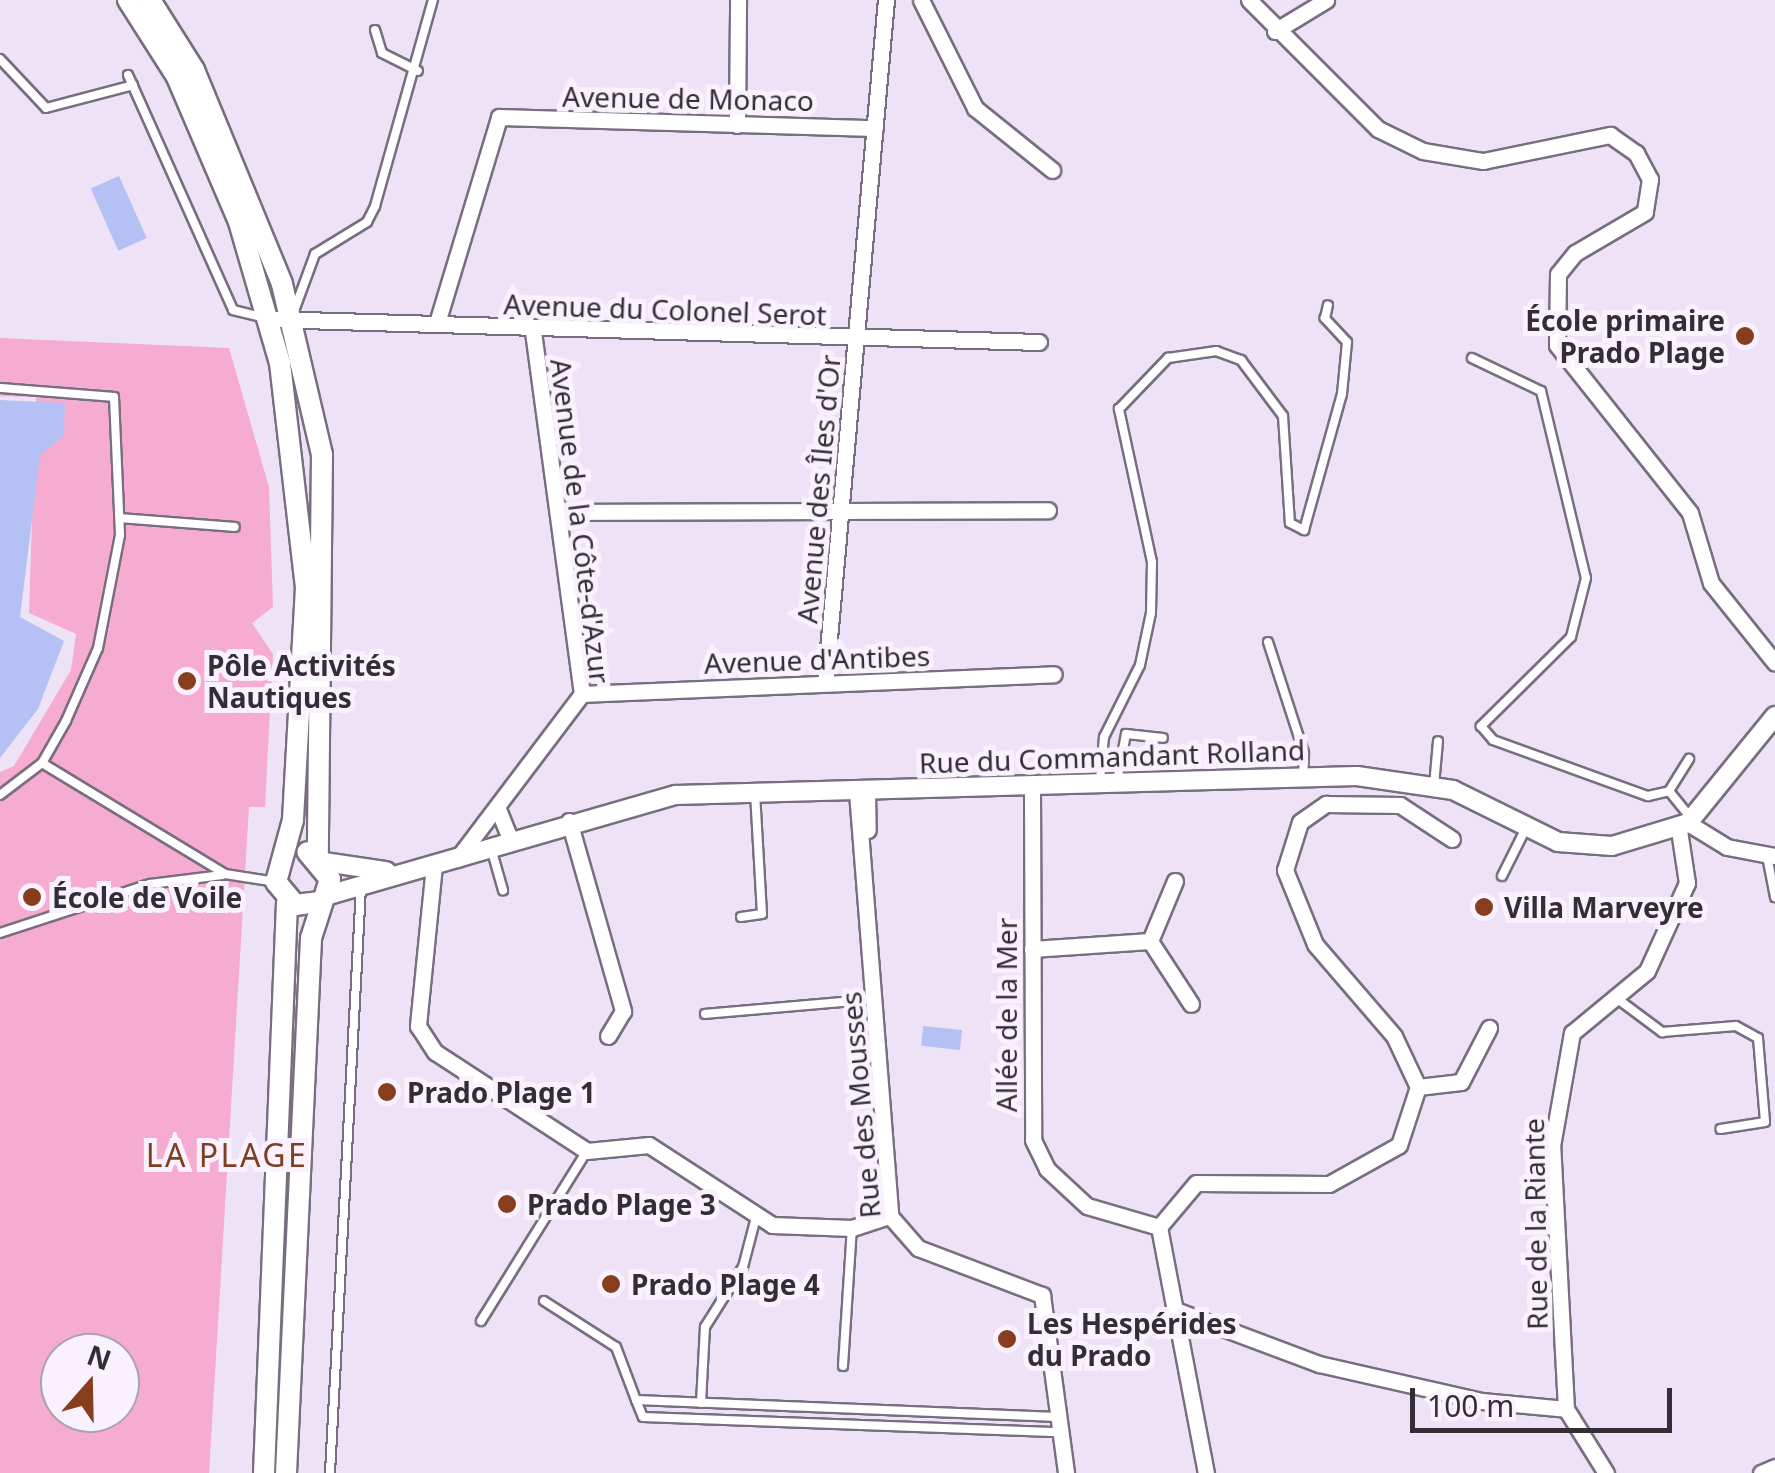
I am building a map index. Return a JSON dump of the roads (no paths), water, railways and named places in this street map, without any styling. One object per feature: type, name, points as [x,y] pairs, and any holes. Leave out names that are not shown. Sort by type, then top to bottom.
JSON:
[{"type":"main road","points":[[128,0],[185,96],[280,316],[306,551],[287,856],[276,882],[288,902],[264,1473]]},
{"type":"main road","points":[[150,0],[194,70],[280,316],[328,504],[322,899],[286,1473]]},
{"type":"main road","points":[[287,856],[321,859]]},
{"type":"main road","points":[[288,902],[322,899]]},
{"type":"street","points":[[737,125],[738,0]]},
{"type":"street","name":"Avenue des Îles d'Or","points":[[825,683],[844,511],[886,0]]},
{"type":"street","points":[[921,0],[974,108],[1052,170]]},
{"type":"street","points":[[1249,0],[1378,129],[1423,151],[1484,161],[1610,135],[1636,153],[1650,179],[1645,212],[1575,254],[1558,274],[1557,345],[1690,513],[1711,583],[1775,663]]},
{"type":"street","points":[[1276,31],[1326,0]]},
{"type":"street","name":"Avenue de Monaco","points":[[437,323],[499,117],[875,128]]},
{"type":"street","name":"Avenue du Colonel Serot","points":[[280,316],[437,323],[532,334],[1039,342]]},
{"type":"street","name":"Avenue de la Côte-d'Azur","points":[[456,859],[582,694],[532,334]]},
{"type":"street","points":[[559,512],[1048,510]]},
{"type":"street","name":"Avenue d'Antibes","points":[[582,694],[1054,674]]},
{"type":"street","points":[[1771,856],[1727,847],[1687,824],[1775,716]]},
{"type":"street","name":"Rue du Commandant Rolland","points":[[322,899],[391,872],[456,859],[652,798],[1302,778],[1434,786],[1578,847],[1687,824]]},
{"type":"street","name":"Allée de la Mer","points":[[1032,788],[1027,1113],[1047,1169],[1087,1206],[1159,1227]]},
{"type":"street","name":"Rue des Mousses","points":[[862,791],[890,1216],[918,1248],[1042,1295],[1066,1473]]},
{"type":"street","points":[[501,804],[510,842]]},
{"type":"street","points":[[1206,1473],[1159,1227],[1196,1183],[1306,1186],[1363,1173],[1399,1145],[1418,1087],[1394,1036],[1315,944],[1285,870],[1300,822],[1326,804],[1400,805],[1452,838]]},
{"type":"street","points":[[569,821],[623,1011],[608,1036]]},
{"type":"street","name":"Rue de la Riante","points":[[1606,1473],[1566,1409],[1552,1146],[1572,1033],[1619,1000],[1656,957],[1687,883],[1687,824]]},
{"type":"street","name":"Rue du Commandant Rolland","points":[[321,859],[391,872]]},
{"type":"street","points":[[434,864],[422,1038],[587,1150],[649,1145],[756,1217],[852,1228],[890,1216]]},
{"type":"street","points":[[1150,940],[1175,881]]},
{"type":"street","points":[[1032,949],[1150,940]]},
{"type":"street","points":[[1150,940],[1191,1004]]},
{"type":"street","points":[[1418,1087],[1461,1082],[1489,1028]]},
{"type":"street","points":[[1173,1305],[1319,1364],[1482,1402],[1566,1409]]},
{"type":"street","points":[[1761,1473],[1775,1468]]},
{"type":"lane","points":[[128,74],[233,310],[280,316],[315,254],[367,222],[418,71],[433,0]]},
{"type":"lane","points":[[375,30],[382,53],[418,71]]},
{"type":"lane","points":[[0,59],[46,108],[133,86]]},
{"type":"lane","points":[[1108,786],[1104,737],[1135,678],[1152,613],[1152,562],[1120,409],[1168,358],[1216,351],[1241,360],[1283,416],[1290,523],[1304,530],[1342,394],[1347,342],[1325,318],[1328,305]]},
{"type":"lane","points":[[1472,358],[1541,391],[1586,578],[1571,637],[1481,726],[1493,740],[1610,785],[1669,791]]},
{"type":"lane","points":[[0,388],[114,397],[120,518],[98,648],[42,763],[0,795]]},
{"type":"lane","points":[[120,518],[235,527]]},
{"type":"lane","points":[[1268,642],[1304,754],[1302,778]]},
{"type":"lane","points":[[1108,786],[1126,734],[1163,738]]},
{"type":"lane","points":[[1434,786],[1438,741]]},
{"type":"lane","points":[[1669,791],[1689,759]]},
{"type":"lane","points":[[42,763],[225,874]]},
{"type":"lane","points":[[1669,791],[1687,824]]},
{"type":"lane","points":[[741,917],[762,914],[755,794]]},
{"type":"lane","points":[[1502,876],[1528,825]]},
{"type":"lane","points":[[491,848],[502,890]]},
{"type":"lane","points":[[1771,856],[1775,898]]},
{"type":"lane","points":[[0,933],[150,884],[225,874],[276,882]]},
{"type":"lane","points":[[330,1473],[360,883]]},
{"type":"lane","points":[[705,1014],[876,999]]},
{"type":"lane","points":[[1619,1000],[1662,1032],[1736,1026],[1758,1038],[1766,1122],[1721,1129]]},
{"type":"lane","points":[[481,1321],[587,1150]]},
{"type":"lane","points":[[701,1404],[704,1327],[743,1267],[756,1217]]},
{"type":"lane","points":[[843,1366],[852,1228]]},
{"type":"lane","points":[[544,1302],[616,1347],[642,1417],[1058,1424]]},
{"type":"lane","points":[[636,1400],[1058,1424]]},
{"type":"water","points":[[119,176],[147,238],[118,251],[91,189]]},
{"type":"water","points":[[0,400],[65,403],[64,436],[40,455],[20,617],[64,641],[38,709],[0,758]]},
{"type":"water","points":[[923,1026],[962,1030],[960,1050],[921,1046]]},
{"type":"place","name":"École primaire Prado Plage","points":[[1745,336]]},
{"type":"place","name":"Pôle Activités Nautiques","points":[[187,681]]},
{"type":"place","name":"École de Voile","points":[[32,897]]},
{"type":"place","name":"Villa Marveyre","points":[[1484,907]]},
{"type":"place","name":"Prado Plage 1","points":[[387,1092]]},
{"type":"place","name":"Prado Plage 3","points":[[507,1204]]},
{"type":"place","name":"Prado Plage 4","points":[[611,1284]]},
{"type":"place","name":"Les Hespérides du Prado","points":[[1007,1339]]},
{"type":"district","name":"LA PLAGE","points":[[227,1155]]}]
